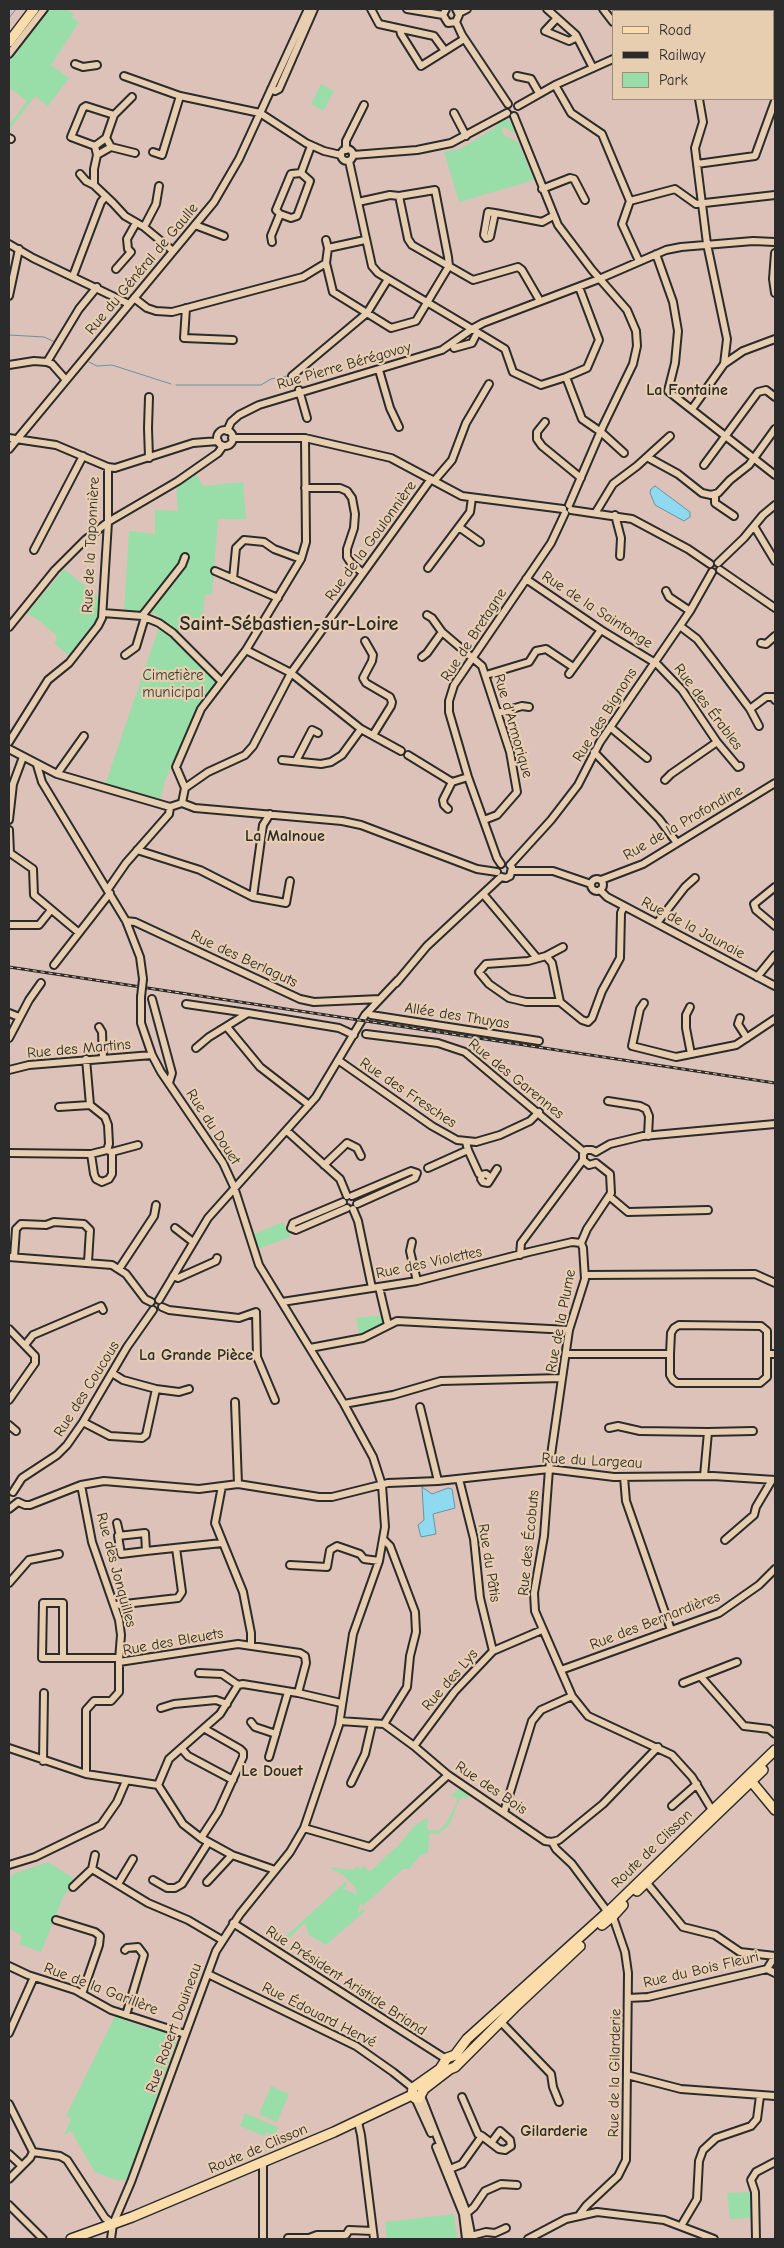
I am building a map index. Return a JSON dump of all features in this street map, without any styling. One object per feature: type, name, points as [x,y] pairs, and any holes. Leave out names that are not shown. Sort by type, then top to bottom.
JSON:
[{"type":"main road","points":[[9,42],[34,9]]},
{"type":"main road","name":"Route de Clisson","points":[[752,1780],[775,1750]]},
{"type":"main road","name":"Route de Clisson","points":[[71,2239],[113,2224],[358,2122],[417,2093],[450,2062],[501,2022],[610,1913],[775,1757]]},
{"type":"main road","points":[[752,1780],[775,1801]]},
{"type":"main road","points":[[752,1780],[775,1810]]},
{"type":"main road","name":"Route de Clisson","points":[[450,2062],[482,2025],[646,1882],[714,1813]]},
{"type":"main road","name":"Route de Clisson","points":[[83,2239],[113,2224]]},
{"type":"street","points":[[9,54],[44,9]]},
{"type":"street","name":"Rue du Général de Gaulle","points":[[9,449],[173,252],[227,182],[308,9]]},
{"type":"street","name":"Rue du Général de Gaulle","points":[[271,89],[275,91],[278,89],[314,9]]},
{"type":"street","points":[[407,9],[444,12],[448,23],[456,22]]},
{"type":"street","points":[[456,22],[459,18],[457,11],[467,9]]},
{"type":"street","points":[[547,9],[577,37],[593,68]]},
{"type":"street","points":[[603,9],[612,20]]},
{"type":"street","points":[[372,11],[378,24],[434,36],[445,51]]},
{"type":"street","points":[[556,18],[545,31],[569,41],[577,37]]},
{"type":"street","points":[[456,22],[464,39],[508,104]]},
{"type":"street","points":[[400,30],[421,66],[464,39]]},
{"type":"street","points":[[518,106],[555,85],[612,59]]},
{"type":"street","points":[[75,64],[83,67],[97,65]]},
{"type":"street","points":[[124,76],[180,96],[260,113],[291,135],[311,146],[343,152],[351,151],[358,202],[372,266],[388,279],[505,349],[513,372],[540,385],[566,377],[586,368],[599,340],[579,287]]},
{"type":"street","points":[[517,76],[531,79],[539,93]]},
{"type":"street","points":[[555,85],[572,113],[602,134],[630,201],[622,224],[639,261]]},
{"type":"street","points":[[152,152],[162,155],[180,96]]},
{"type":"street","points":[[95,146],[106,138],[114,115],[132,97]]},
{"type":"street","points":[[699,100],[703,122],[696,141],[697,164],[707,244],[726,339],[724,364]]},
{"type":"street","points":[[697,164],[755,156],[775,101]]},
{"type":"street","points":[[508,104],[513,103],[518,106]]},
{"type":"street","points":[[507,113],[508,104]]},
{"type":"street","points":[[94,185],[94,169],[98,155],[95,146],[71,137],[83,108],[86,106],[114,115]]},
{"type":"street","points":[[364,106],[346,141],[343,160],[429,148],[451,143],[507,113]]},
{"type":"street","points":[[507,113],[514,116],[518,112],[518,106]]},
{"type":"street","points":[[454,113],[466,136]]},
{"type":"street","name":"Rue de Bretagne","points":[[501,864],[497,858],[468,777],[449,712],[449,702],[454,685],[551,543],[634,364],[637,346],[636,331],[631,316],[599,279],[553,216],[514,116]]},
{"type":"street","points":[[106,138],[112,147],[136,153]]},
{"type":"street","points":[[301,173],[311,146]]},
{"type":"street","points":[[98,155],[112,147]]},
{"type":"street","points":[[301,173],[310,181],[297,216],[291,218],[280,214],[276,210],[291,174],[301,173]]},
{"type":"street","points":[[80,174],[86,182],[94,185],[125,216],[144,227],[173,252]]},
{"type":"street","points":[[542,189],[570,178],[576,180],[585,200]]},
{"type":"street","points":[[144,227],[156,204],[159,186]]},
{"type":"street","points":[[630,201],[675,189],[696,204],[775,195]]},
{"type":"street","points":[[326,240],[328,248],[326,263],[333,292],[391,328],[416,321],[449,266],[435,190],[399,196],[390,195],[358,202]]},
{"type":"street","points":[[73,276],[101,202],[106,196]]},
{"type":"street","points":[[399,196],[409,242],[469,278],[477,280],[518,267],[522,270],[540,301]]},
{"type":"street","points":[[272,242],[271,236],[280,214]]},
{"type":"street","points":[[495,214],[542,222],[553,216]]},
{"type":"street","points":[[116,270],[131,252],[128,249],[127,239],[136,223]]},
{"type":"street","points":[[195,225],[224,236]]},
{"type":"street","points":[[328,248],[365,240]]},
{"type":"street","points":[[454,348],[472,343],[474,331],[482,323],[579,287],[656,254],[681,247],[707,244],[753,241],[775,242]]},
{"type":"street","points":[[9,244],[34,258],[97,287],[164,313],[303,277],[326,263]]},
{"type":"street","points":[[9,296],[19,249]]},
{"type":"street","points":[[775,253],[773,267],[775,292]]},
{"type":"street","points":[[656,254],[673,302],[678,331],[675,364],[668,391],[775,475]]},
{"type":"street","points":[[292,376],[367,313],[388,279]]},
{"type":"street","points":[[47,362],[79,309],[97,287]]},
{"type":"street","points":[[182,317],[184,308]]},
{"type":"street","points":[[184,308],[184,338],[233,340]]},
{"type":"street","name":"Rue Pierre Bérégovoy","points":[[227,431],[231,422],[245,411],[300,390],[379,370],[442,350],[474,331]]},
{"type":"street","points":[[692,409],[724,364],[743,351],[775,339]]},
{"type":"street","points":[[9,365],[34,361],[47,362],[52,364],[66,380]]},
{"type":"street","points":[[379,370],[390,408],[399,427]]},
{"type":"street","points":[[566,377],[582,419],[601,432],[624,454]]},
{"type":"street","name":"Rue de la Goulonnière","points":[[185,788],[208,772],[245,755],[253,746],[291,673],[433,480],[452,460],[466,423],[488,384]]},
{"type":"street","points":[[300,390],[307,418]]},
{"type":"street","points":[[704,465],[758,392],[766,390],[775,397]]},
{"type":"street","points":[[149,397],[149,458]]},
{"type":"street","points":[[544,422],[537,432],[537,439],[542,446],[581,478]]},
{"type":"street","points":[[647,457],[678,474],[702,493],[715,494],[744,470],[775,429]]},
{"type":"street","points":[[9,438],[56,445],[108,468],[121,468],[193,443],[220,441],[230,444],[232,438],[231,433],[222,431],[220,441],[218,453],[178,481],[108,522],[85,540],[59,566],[9,627]]},
{"type":"street","points":[[596,512],[613,484],[670,436]]},
{"type":"street","points":[[232,438],[305,438],[391,458],[462,496],[596,512],[636,520],[710,564],[718,563],[775,505]]},
{"type":"street","points":[[182,803],[185,788],[177,772],[177,763],[201,709],[246,650],[301,559],[306,542],[305,438]]},
{"type":"street","points":[[34,550],[83,456]]},
{"type":"street","name":"Rue de la Taponnière","points":[[9,742],[48,680],[69,662],[98,626],[103,614],[108,522],[108,468]]},
{"type":"street","points":[[305,488],[340,488],[347,491],[352,498],[355,514],[354,528],[347,549],[347,557],[363,573]]},
{"type":"street","points":[[715,494],[715,503],[734,516]]},
{"type":"street","points":[[428,568],[470,512],[472,498]]},
{"type":"street","points":[[615,515],[622,538],[620,556]]},
{"type":"street","points":[[754,526],[775,561]]},
{"type":"street","points":[[459,527],[480,542]]},
{"type":"street","points":[[233,579],[236,548],[244,540],[264,542],[274,549],[301,559]]},
{"type":"street","points":[[125,655],[136,647],[143,617],[182,565],[185,557]]},
{"type":"street","points":[[718,563],[720,570],[775,608]]},
{"type":"street","points":[[710,564],[712,572],[716,573],[720,570]]},
{"type":"street","points":[[214,571],[278,598]]},
{"type":"street","name":"Rue des Bignons","points":[[511,868],[578,785],[594,752],[690,611],[712,572]]},
{"type":"street","name":"Rue de la Saintonge","points":[[526,579],[601,630],[654,662]]},
{"type":"street","points":[[666,591],[669,597],[690,611]]},
{"type":"street","points":[[103,614],[143,617],[159,623],[173,633],[221,681]]},
{"type":"street","name":"Rue d'Armorique","points":[[427,615],[432,618],[442,632],[482,666],[510,752],[517,787],[516,792],[497,815],[484,820]]},
{"type":"street","points":[[680,626],[697,639],[750,709],[759,726]]},
{"type":"street","points":[[569,674],[601,630]]},
{"type":"street","points":[[422,657],[442,632]]},
{"type":"street","points":[[761,643],[766,644],[775,636]]},
{"type":"street","points":[[365,642],[372,655],[372,661],[363,678],[366,683],[390,697],[392,702],[373,735]]},
{"type":"street","points":[[486,675],[529,662],[536,651],[546,649],[573,667]]},
{"type":"street","points":[[246,650],[291,673],[361,729],[401,751]]},
{"type":"street","name":"Rue des Érables","points":[[654,662],[677,684],[717,742],[738,767],[740,766]]},
{"type":"street","points":[[750,709],[766,698],[775,697]]},
{"type":"street","points":[[498,713],[522,706],[529,707]]},
{"type":"street","points":[[610,727],[647,758]]},
{"type":"street","points":[[282,760],[321,764],[331,762],[342,754],[361,729]]},
{"type":"street","points":[[296,761],[312,730],[318,733]]},
{"type":"street","points":[[58,774],[84,736]]},
{"type":"street","points":[[665,780],[717,742]]},
{"type":"street","points":[[9,749],[49,771],[170,807],[182,803],[195,808],[342,821],[361,825],[465,866],[508,877],[511,868]]},
{"type":"street","points":[[594,752],[654,812],[677,843]]},
{"type":"street","points":[[408,755],[452,782]]},
{"type":"street","points":[[9,820],[13,784],[23,757]]},
{"type":"street","name":"Rue du Douet","points":[[37,765],[42,780],[126,921],[140,956],[143,979],[141,1023],[152,1055],[223,1163],[234,1187],[259,1265],[344,1404],[369,1450],[382,1485],[385,1513],[384,1540],[379,1561],[353,1634],[341,1703]]},
{"type":"street","points":[[42,780],[49,771]]},
{"type":"street","points":[[448,809],[444,805],[443,800],[452,782],[468,777]]},
{"type":"street","name":"Rue de la Profondine","points":[[601,880],[643,864],[775,783]]},
{"type":"street","points":[[54,965],[137,850],[168,814],[170,807]]},
{"type":"street","points":[[256,814],[263,825]]},
{"type":"street","points":[[253,897],[263,825],[270,814]]},
{"type":"street","points":[[9,830],[10,853],[32,867],[33,893],[78,932]]},
{"type":"street","points":[[137,850],[200,870],[253,897],[286,903],[290,881]]},
{"type":"street","points":[[159,1300],[208,1218],[309,1105],[320,1091],[354,1035],[381,999],[427,946],[484,895],[499,874],[501,864],[511,868],[550,870],[591,884]]},
{"type":"street","points":[[657,923],[685,887],[695,878]]},
{"type":"street","points":[[595,879],[601,880],[603,886],[600,890],[593,890],[591,884],[595,879]]},
{"type":"street","points":[[775,887],[754,904],[756,910],[775,926]]},
{"type":"street","name":"Rue de la Jaunaie","points":[[600,890],[624,906],[775,986]]},
{"type":"street","points":[[484,895],[537,958]]},
{"type":"street","points":[[546,956],[552,963],[560,1002],[582,1020],[588,1022],[592,1018],[602,991],[620,958],[621,913],[624,906]]},
{"type":"street","points":[[9,925],[39,925],[51,910]]},
{"type":"street","name":"Rue des Berlaguts","points":[[126,921],[135,922],[293,996],[314,1002],[381,999]]},
{"type":"street","points":[[560,1002],[526,1002],[509,998],[489,984],[479,972],[486,964],[537,958],[546,956],[563,947]]},
{"type":"street","points":[[757,977],[775,955]]},
{"type":"street","points":[[9,1038],[41,983]]},
{"type":"street","points":[[152,999],[172,1073],[169,1083]]},
{"type":"street","points":[[355,1000],[361,1003],[367,1016]]},
{"type":"street","points":[[644,1003],[640,1009],[632,1046],[676,1057],[736,1045],[775,1019]]},
{"type":"street","points":[[186,1004],[334,1027],[354,1035]]},
{"type":"street","points":[[690,1007],[686,1015],[686,1028],[690,1054]]},
{"type":"street","points":[[9,1013],[20,1017]]},
{"type":"street","points":[[196,1048],[209,1037],[248,1014]]},
{"type":"street","name":"Allée des Thuyas","points":[[367,1016],[539,1041]]},
{"type":"street","points":[[740,1018],[738,1024],[747,1038]]},
{"type":"street","points":[[99,1027],[102,1032],[103,1058]]},
{"type":"street","points":[[227,1027],[260,1067],[309,1105]]},
{"type":"street","name":"Rue des Garennes","points":[[366,1034],[438,1043],[456,1048],[472,1056],[584,1152]]},
{"type":"street","name":"Rue des Martins","points":[[9,1070],[29,1064],[152,1055]]},
{"type":"street","points":[[86,1059],[90,1105]]},
{"type":"street","name":"Rue des Fresches","points":[[338,1060],[432,1126],[457,1140],[476,1142],[530,1121],[546,1118]]},
{"type":"street","points":[[608,1101],[640,1106],[646,1109],[649,1116],[648,1136]]},
{"type":"street","points":[[59,1107],[90,1105],[105,1116],[112,1174],[109,1179],[102,1182],[96,1179],[91,1154]]},
{"type":"street","name":"Rue des Fresches","points":[[530,1121],[539,1112]]},
{"type":"street","points":[[520,1255],[521,1243],[583,1160],[584,1152],[589,1150],[596,1152],[610,1144],[648,1136],[775,1124]]},
{"type":"street","points":[[287,1131],[340,1179],[358,1221],[388,1325]]},
{"type":"street","name":"Rue des Fresches","points":[[466,1142],[479,1174],[488,1174],[491,1178],[497,1169]]},
{"type":"street","points":[[324,1165],[347,1143],[357,1148],[361,1156]]},
{"type":"street","points":[[9,1153],[91,1154],[138,1145]]},
{"type":"street","points":[[428,1168],[468,1150]]},
{"type":"street","points":[[596,1152],[598,1158],[596,1162]]},
{"type":"street","points":[[583,1160],[589,1165],[596,1162]]},
{"type":"street","points":[[580,1244],[587,1229],[609,1196],[610,1174],[596,1162]]},
{"type":"street","points":[[350,1202],[293,1223],[291,1228],[296,1230],[350,1202],[411,1171],[417,1173],[416,1178],[350,1202]]},
{"type":"street","points":[[609,1196],[628,1212],[708,1210]]},
{"type":"street","points":[[120,1268],[154,1216],[156,1205]]},
{"type":"street","points":[[88,1262],[90,1230],[88,1226],[54,1222],[46,1225],[21,1224],[16,1230],[11,1257],[88,1262],[120,1268],[130,1278],[145,1299],[151,1302],[159,1300]]},
{"type":"street","points":[[175,1228],[192,1242]]},
{"type":"street","points":[[412,1242],[410,1251],[417,1280]]},
{"type":"street","name":"Rue des Violettes","points":[[282,1302],[376,1288],[417,1280],[572,1242],[580,1244]]},
{"type":"street","name":"Rue de la Plume","points":[[549,1469],[569,1330],[585,1275],[583,1248],[580,1244]]},
{"type":"street","points":[[173,1276],[178,1278],[216,1261],[216,1258]]},
{"type":"street","points":[[585,1275],[755,1274],[775,1283]]},
{"type":"street","points":[[159,1300],[162,1307],[169,1310],[239,1318],[256,1312],[257,1357],[275,1400]]},
{"type":"street","points":[[151,1302],[150,1306],[153,1310],[157,1311],[162,1307]]},
{"type":"street","points":[[25,1345],[32,1335],[101,1306],[103,1310]]},
{"type":"street","name":"Rue des Coucous","points":[[11,1493],[22,1478],[61,1452],[83,1422],[153,1310]]},
{"type":"street","points":[[310,1348],[363,1338],[397,1321],[569,1330]]},
{"type":"street","points":[[679,1325],[761,1326],[767,1331],[767,1354],[767,1377],[760,1383],[677,1382],[670,1375],[671,1333],[679,1325]]},
{"type":"street","points":[[9,1329],[35,1356],[35,1363],[9,1400]]},
{"type":"street","points":[[567,1354],[670,1354]]},
{"type":"street","points":[[767,1354],[775,1354]]},
{"type":"street","points":[[112,1373],[124,1380],[156,1389],[179,1392],[189,1389]]},
{"type":"street","points":[[344,1404],[393,1395],[441,1381],[562,1378]]},
{"type":"street","points":[[83,1422],[110,1436],[142,1438],[146,1435],[156,1389]]},
{"type":"street","points":[[235,1402],[238,1484]]},
{"type":"street","points":[[420,1407],[438,1482]]},
{"type":"street","points":[[9,1425],[16,1431]]},
{"type":"street","points":[[609,1428],[618,1426],[640,1431],[752,1431]]},
{"type":"street","points":[[704,1476],[708,1432]]},
{"type":"street","name":"Rue du Largeau","points":[[12,1505],[30,1505],[82,1485],[104,1481],[199,1490],[238,1484],[319,1497],[332,1497],[388,1482],[438,1482],[549,1469],[624,1477],[704,1476],[774,1480]]},
{"type":"street","name":"Rue des Écobuts","points":[[549,1469],[544,1536],[534,1592],[535,1611],[572,1696],[588,1716],[658,1747],[677,1759],[697,1784],[714,1813]]},
{"type":"street","points":[[624,1477],[626,1501],[671,1630]]},
{"type":"street","name":"Rue du Pâtis","points":[[459,1479],[474,1539],[480,1598],[493,1651]]},
{"type":"street","points":[[725,1540],[754,1515],[756,1507],[774,1480]]},
{"type":"street","name":"Rue des Jonquilles","points":[[82,1485],[92,1542],[116,1605],[121,1634],[119,1660]]},
{"type":"street","points":[[222,1486],[215,1523],[243,1592],[251,1633],[251,1646]]},
{"type":"street","points":[[11,1493],[18,1496],[12,1505]]},
{"type":"street","points":[[118,1523],[120,1536],[118,1536],[122,1554],[222,1543]]},
{"type":"street","points":[[120,1536],[145,1533],[146,1551]]},
{"type":"street","points":[[340,1721],[384,1724],[407,1687],[410,1656],[416,1632],[415,1612],[390,1546],[384,1540]]},
{"type":"street","points":[[290,1565],[327,1567],[330,1550],[337,1546],[360,1554],[364,1558],[379,1561]]},
{"type":"street","points":[[116,1605],[178,1598],[182,1592],[176,1548]]},
{"type":"street","points":[[9,1583],[29,1560],[59,1554]]},
{"type":"street","name":"Rue des Bernardières","points":[[562,1670],[727,1608],[759,1585],[775,1568]]},
{"type":"street","points":[[63,1658],[62,1603],[43,1603],[42,1658],[119,1660]]},
{"type":"street","name":"Rue des Lys","points":[[414,1746],[455,1691],[493,1651],[542,1630]]},
{"type":"street","name":"Rue des Bleuets","points":[[86,1774],[86,1710],[94,1701],[111,1701],[119,1692],[119,1660],[234,1644],[300,1653],[305,1656],[306,1663],[298,1693]]},
{"type":"street","points":[[684,1683],[737,1662]]},
{"type":"street","points":[[199,1673],[222,1674],[238,1685],[243,1684],[298,1693],[341,1703]]},
{"type":"street","points":[[702,1677],[744,1726],[769,1730],[775,1734]]},
{"type":"street","points":[[158,1785],[169,1759],[220,1714],[238,1685]]},
{"type":"street","points":[[269,1756],[288,1692]]},
{"type":"street","points":[[43,1761],[44,1694]]},
{"type":"street","points":[[504,1812],[532,1721],[541,1710],[572,1696]]},
{"type":"street","points":[[161,1708],[174,1704],[216,1700],[227,1704]]},
{"type":"street","name":"Rue Robert Douineau","points":[[110,2239],[113,2224],[120,2215],[122,2202],[222,1940],[290,1852],[304,1828],[340,1721],[341,1703]]},
{"type":"street","points":[[251,1722],[255,1728],[276,1734]]},
{"type":"street","points":[[351,1783],[365,1754],[372,1724]]},
{"type":"street","name":"Rue des Bois","points":[[384,1724],[448,1775],[545,1841],[552,1842],[556,1849],[572,1864],[610,1913]]},
{"type":"street","points":[[201,1838],[218,1812],[234,1780],[244,1752],[205,1729]]},
{"type":"street","points":[[552,1842],[559,1840],[603,1804],[658,1747]]},
{"type":"street","points":[[9,1748],[86,1774],[158,1785]]},
{"type":"street","points":[[182,1749],[188,1756],[234,1780]]},
{"type":"street","points":[[304,1828],[370,1847],[448,1775]]},
{"type":"street","points":[[9,1865],[35,1857],[101,1825],[117,1802],[126,1780]]},
{"type":"street","points":[[672,1806],[697,1784]]},
{"type":"street","points":[[158,1785],[178,1819],[201,1838],[232,1855],[273,1872]]},
{"type":"street","points":[[153,1880],[167,1888],[175,1888],[182,1884],[208,1842]]},
{"type":"street","points":[[207,1882],[232,1855]]},
{"type":"street","points":[[73,1887],[92,1869],[96,1856]]},
{"type":"street","points":[[118,1884],[133,1859]]},
{"type":"street","points":[[92,1869],[148,1903],[188,1920],[222,1940]]},
{"type":"street","points":[[646,1882],[683,1927],[715,1935],[740,1952],[775,1956]]},
{"type":"street","name":"Rue de la Gilarderie","points":[[580,2214],[618,2176],[626,2160],[628,1973],[625,1952],[610,1913]]},
{"type":"street","points":[[56,1920],[95,1932],[100,1936],[99,1945],[82,1994]]},
{"type":"street","name":"Rue Président Aristide Briand","points":[[234,1923],[450,2062]]},
{"type":"street","points":[[125,1950],[138,1947],[144,1955],[126,2015]]},
{"type":"street","name":"Rue du Bois Fleuri","points":[[628,1998],[648,1997],[767,1969],[775,1956]]},
{"type":"street","name":"Rue de la Garillère","points":[[9,1966],[82,1994],[126,2015],[185,2034]]},
{"type":"street","points":[[767,1969],[775,1972]]},
{"type":"street","name":"Rue Édouard Hervé","points":[[208,1974],[356,2046],[381,2062],[417,2093]]},
{"type":"street","points":[[9,2033],[34,1977]]},
{"type":"street","points":[[501,2022],[551,2074],[553,2088],[559,2102]]},
{"type":"street","points":[[627,2076],[681,2089],[775,2096]]},
{"type":"street","points":[[417,2093],[467,2213],[470,2238]]},
{"type":"street","points":[[417,2093],[463,2214],[470,2238]]},
{"type":"street","points":[[681,2226],[697,2199],[699,2161],[703,2150],[716,2138],[746,2129],[754,2123],[758,2114],[760,2096]]},
{"type":"street","points":[[462,2097],[478,2134],[491,2143]]},
{"type":"street","points":[[9,2104],[33,2152]]},
{"type":"street","points":[[358,2122],[374,2239]]},
{"type":"street","points":[[450,2169],[462,2164],[482,2136]]},
{"type":"street","points":[[9,2179],[33,2152]]},
{"type":"street","points":[[33,2152],[60,2156],[67,2160],[105,2218],[113,2224]]},
{"type":"street","points":[[9,2154],[22,2166]]},
{"type":"street","points":[[263,2162],[263,2239]]},
{"type":"street","points":[[756,2239],[755,2192],[751,2180],[756,2172],[775,2162]]},
{"type":"street","points":[[467,2213],[474,2207],[485,2191],[504,2184],[517,2185]]},
{"type":"street","points":[[9,2205],[42,2239]]},
{"type":"street","name":"Rue de la Gilarderie","points":[[528,2239],[566,2219],[580,2214],[606,2212],[660,2219],[714,2239]]},
{"type":"street","points":[[470,2238],[486,2232],[494,2233],[506,2228]]},
{"type":"street","points":[[288,2238],[346,2234],[349,2230],[373,2231]]},
{"type":"green space","points":[[46,9],[63,9],[74,13],[72,17],[79,22],[51,65],[69,78],[48,106],[35,96],[9,130],[9,125],[27,101],[9,87],[9,58]]},
{"type":"green space","points":[[321,84],[334,91],[323,111],[311,104]]},
{"type":"green space","points":[[504,118],[511,122],[515,131],[514,133],[504,127],[502,131],[504,135],[518,142],[534,180],[459,202],[444,152],[462,148],[496,127],[499,121]]},
{"type":"green space","points":[[196,473],[203,486],[243,482],[246,519],[218,519],[212,594],[205,595],[202,621],[193,618],[177,633],[156,614],[124,611],[129,531],[155,534],[155,510],[178,511],[176,486]]},
{"type":"green space","points":[[64,569],[100,598],[99,614],[90,631],[69,656],[54,643],[57,640],[55,634],[33,616],[28,615],[28,612]]},
{"type":"green space","name":"Cimetière municipal","points":[[159,627],[214,678],[215,683],[199,705],[165,780],[160,801],[105,785]]},
{"type":"green space","points":[[283,1222],[291,1237],[257,1249],[252,1235]]},
{"type":"green space","points":[[383,1315],[384,1324],[359,1336],[356,1318]]},
{"type":"green space","points":[[460,1788],[465,1788],[469,1791],[469,1795],[466,1799],[463,1797],[459,1800],[450,1824],[439,1834],[431,1833],[429,1836],[428,1852],[420,1856],[409,1869],[403,1869],[364,1905],[360,1904],[358,1913],[363,1909],[365,1911],[326,1945],[309,1935],[305,1923],[289,1938],[286,1936],[345,1882],[347,1885],[343,1889],[357,1896],[355,1887],[343,1875],[329,1867],[353,1870],[358,1866],[360,1869],[365,1866],[368,1871],[372,1870],[397,1847],[414,1826],[425,1819],[428,1818],[427,1827],[429,1831],[440,1830],[457,1803],[457,1798],[451,1796]]},
{"type":"green space","points":[[48,1862],[76,1880],[64,1895],[41,1952],[19,1944],[22,1936],[9,1928],[9,1878],[15,1873]]},
{"type":"green space","points":[[115,2016],[143,2027],[169,2032],[175,2036],[177,2041],[126,2181],[120,2179],[119,2181],[95,2172],[71,2131],[64,2135],[71,2119],[66,2116]]},
{"type":"green space","points":[[271,2086],[289,2094],[277,2122],[259,2114]]},
{"type":"green space","points":[[245,2113],[278,2129],[274,2135],[266,2132],[264,2136],[240,2126]]},
{"type":"green space","points":[[751,2192],[752,2218],[730,2219],[727,2193]]},
{"type":"green space","points":[[454,2214],[457,2239],[387,2239],[385,2222]]},
{"type":"water","points":[[655,486],[690,512],[690,517],[684,521],[655,505],[650,493],[651,489]]},
{"type":"water","points":[[422,1487],[432,1494],[448,1488],[452,1489],[455,1508],[433,1514],[436,1534],[421,1537],[418,1525],[424,1520]]},
{"type":"waterway","points":[[9,18],[16,9]]},
{"type":"waterway","points":[[9,335],[44,337],[55,342]]},
{"type":"waterway","points":[[89,362],[97,366],[112,365],[171,384]]},
{"type":"waterway","points":[[176,385],[261,385],[271,379],[287,376]]},
{"type":"railway","points":[[9,967],[775,1083]]},
{"type":"district","name":"La Fontaine","points":[[687,390]]},
{"type":"district","name":"Saint-Sébastien-sur-Loire","points":[[289,624]]},
{"type":"district","name":"La Malnoue","points":[[285,836]]},
{"type":"district","name":"La Grande Pièce","points":[[196,1355]]},
{"type":"district","name":"Le Douet","points":[[272,1771]]},
{"type":"district","name":"Gilarderie","points":[[554,2131]]}]
